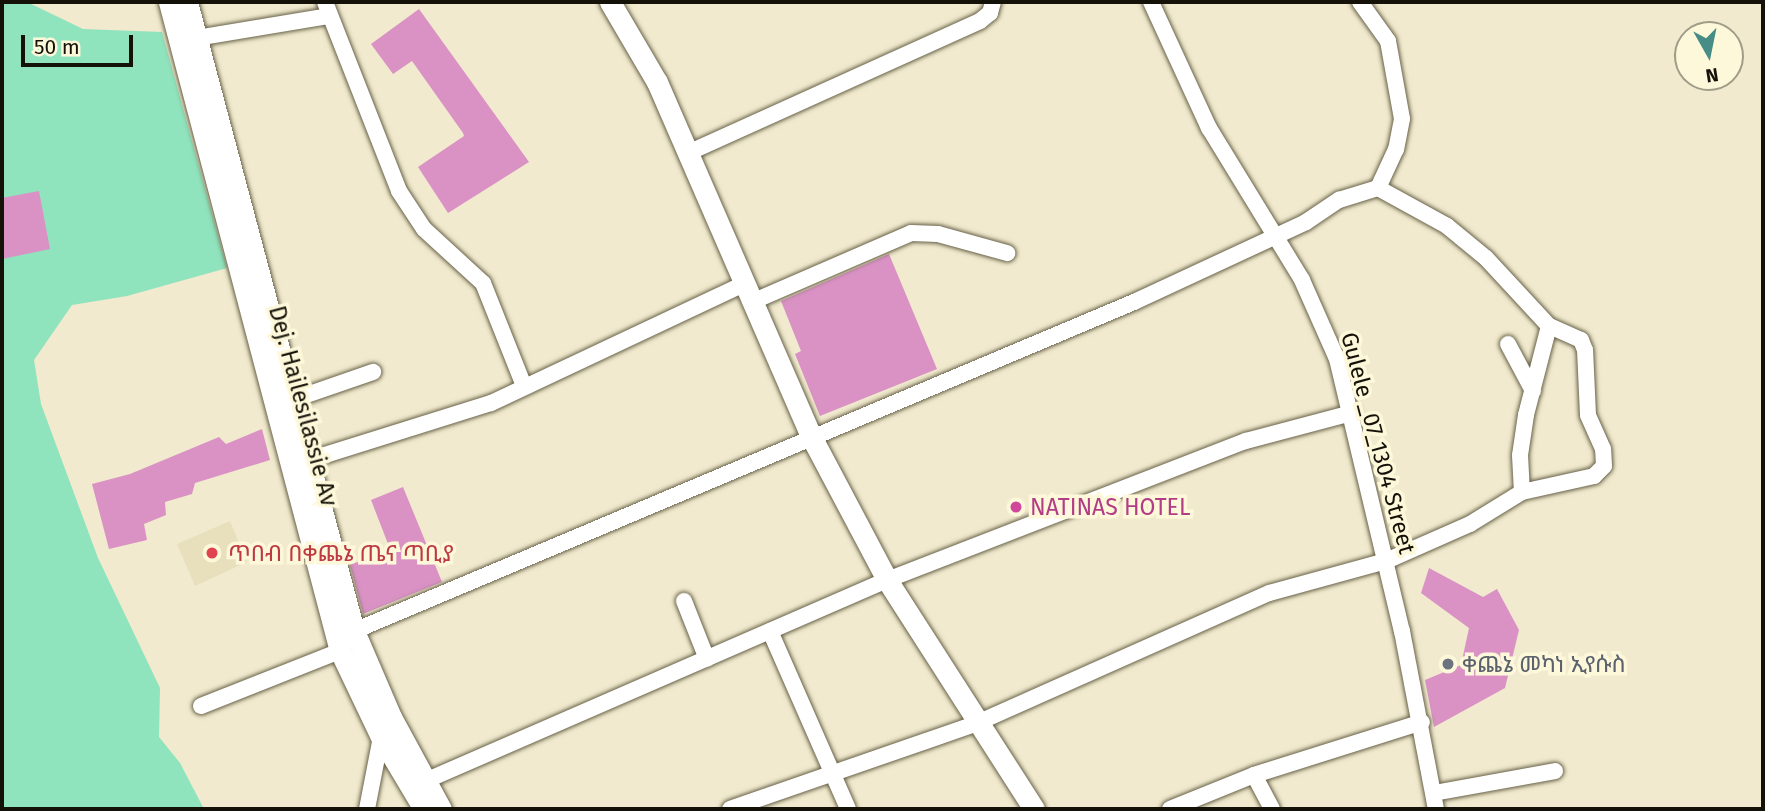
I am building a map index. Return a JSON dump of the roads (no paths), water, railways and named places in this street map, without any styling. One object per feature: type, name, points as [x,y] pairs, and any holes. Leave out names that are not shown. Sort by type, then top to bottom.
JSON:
[{"type":"main road","name":"Dej. Hailesilassie Av","points":[[169,2],[340,651],[381,737],[424,809]]},
{"type":"main road","points":[[187,2],[354,631],[366,664],[441,809]]},
{"type":"main road","points":[[610,2],[657,82],[690,152],[813,440],[887,580],[975,724],[1034,809]]},
{"type":"street","points":[[690,152],[980,21],[990,13],[993,2]]},
{"type":"street","name":"Gulele _07_1304 Street","points":[[1151,2],[1209,128],[1322,321],[1351,413],[1386,561],[1422,722],[1435,801]]},
{"type":"street","points":[[1360,2],[1388,41],[1402,119],[1396,149],[1378,188]]},
{"type":"street","points":[[196,38],[327,9],[400,191],[424,229],[483,284],[524,386]]},
{"type":"street","points":[[354,631],[813,440],[1134,302],[1273,235],[1306,222],[1339,200],[1378,188],[1447,226],[1486,258],[1549,326],[1581,340],[1586,350],[1588,415],[1603,449],[1604,466],[1594,476],[1522,492],[1470,524],[1386,561],[1269,593],[975,724],[832,771],[730,809]]},
{"type":"street","points":[[309,460],[478,407],[750,292],[911,233],[938,234],[1007,253]]},
{"type":"street","points":[[1522,492],[1520,455],[1549,326]]},
{"type":"street","points":[[1508,344],[1533,391]]},
{"type":"street","points":[[292,400],[373,372]]},
{"type":"street","points":[[425,781],[887,580],[1246,441],[1351,413]]},
{"type":"street","points":[[684,601],[707,659]]},
{"type":"street","points":[[770,631],[848,809]]},
{"type":"street","points":[[201,706],[340,651]]},
{"type":"street","points":[[1170,809],[1254,775],[1422,722]]},
{"type":"street","points":[[367,809],[381,737]]},
{"type":"street","points":[[1435,801],[1555,771]]},
{"type":"street","points":[[1254,775],[1272,809]]},
{"type":"place","name":"NATINAS HOTEL","points":[[1016,507]]},
{"type":"place","name":"ጥበብ በቀጨኔ ጤና ጣቢያ","points":[[212,553]]},
{"type":"place","name":"ቀጨኔ መካነ ኢየሱስ","points":[[1448,664]]}]
